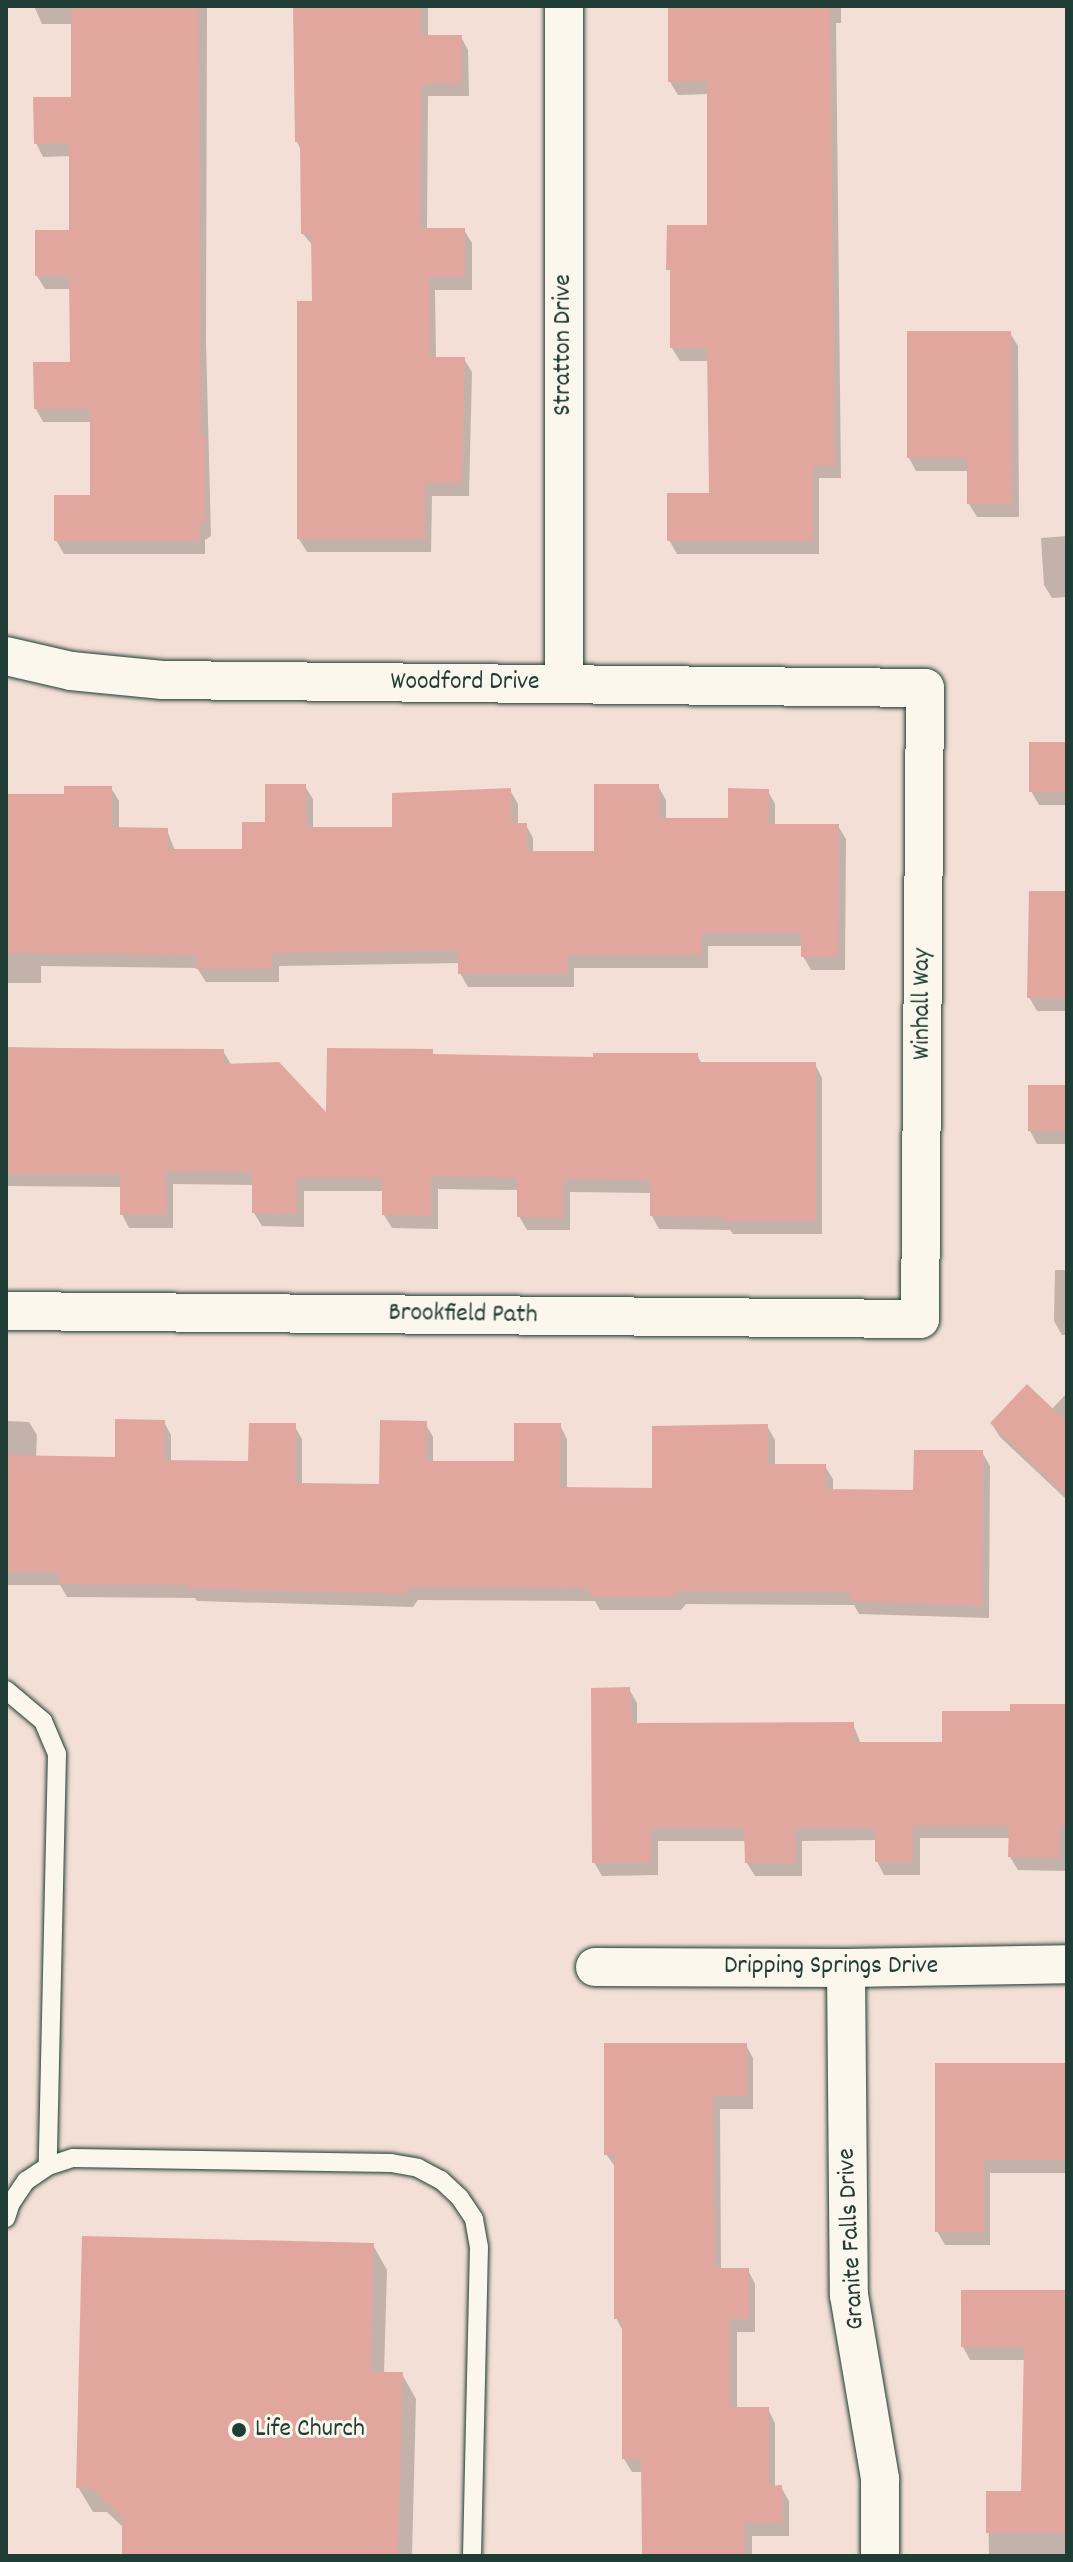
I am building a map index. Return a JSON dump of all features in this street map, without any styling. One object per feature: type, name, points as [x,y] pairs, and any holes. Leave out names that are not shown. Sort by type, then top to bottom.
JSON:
[{"type":"street","name":"Stratton Drive","points":[[564,6],[564,683]]},
{"type":"street","name":"Woodford Drive","points":[[6,656],[71,671],[163,680],[925,688]]},
{"type":"street","name":"Winhall Way","points":[[920,1319],[925,688]]},
{"type":"street","name":"Brookfield Path","points":[[6,1311],[920,1319]]},
{"type":"street","name":"Dripping Springs Drive","points":[[595,1967],[846,1968],[1067,1964]]},
{"type":"street","name":"Granite Falls Drive","points":[[846,1968],[849,2295],[880,2479],[880,2556]]},
{"type":"lane","points":[[6,1690],[43,1721],[57,1754],[48,2166]]},
{"type":"lane","points":[[6,2218],[11,2203],[26,2181],[48,2166],[73,2158],[391,2163],[418,2168],[441,2180],[460,2198],[474,2219],[479,2247],[472,2556]]},
{"type":"building","points":[[71,6],[198,6],[201,435],[205,435],[205,522],[199,526],[199,541],[54,541],[54,495],[90,495],[90,409],[34,409],[33,362],[70,362],[69,276],[35,276],[35,230],[69,230],[69,143],[34,144],[33,97],[71,97]]},
{"type":"building","points":[[293,6],[421,6],[421,35],[462,35],[462,83],[422,84],[420,228],[465,228],[465,277],[429,277],[430,357],[465,357],[462,483],[425,483],[425,539],[297,539],[297,301],[312,301],[311,234],[301,234],[300,142],[295,142]]},
{"type":"building","points":[[668,6],[830,6],[835,466],[813,466],[813,541],[667,541],[667,493],[709,493],[707,348],[670,348],[670,270],[666,270],[667,225],[707,225],[707,81],[668,82]]},
{"type":"building","points":[[907,331],[1011,331],[1012,504],[967,504],[967,458],[907,458]]},
{"type":"building","points":[[1029,742],[1067,742],[1067,792],[1029,792]]},
{"type":"building","points":[[265,784],[306,784],[306,827],[392,827],[392,793],[511,788],[511,823],[527,823],[527,851],[594,851],[594,784],[659,784],[659,818],[728,818],[728,788],[769,789],[769,824],[839,824],[838,957],[801,957],[801,933],[702,933],[702,955],[567,955],[567,974],[458,974],[458,950],[272,953],[272,969],[196,969],[196,955],[6,953],[6,794],[64,794],[64,786],[112,786],[112,827],[168,828],[168,849],[242,849],[242,822],[265,822]]},
{"type":"building","points":[[1029,891],[1067,891],[1067,998],[1027,998]]},
{"type":"building","points":[[6,1048],[224,1049],[224,1064],[279,1062],[326,1112],[327,1048],[433,1049],[433,1054],[593,1057],[593,1053],[698,1053],[698,1062],[816,1062],[816,1221],[723,1221],[723,1217],[650,1216],[650,1180],[564,1179],[563,1218],[517,1217],[517,1178],[431,1176],[431,1216],[382,1215],[382,1178],[297,1178],[297,1214],[252,1213],[252,1172],[166,1171],[166,1215],[120,1215],[120,1174],[6,1174]]},
{"type":"building","points":[[1028,1085],[1067,1085],[1067,1131],[1028,1131]]},
{"type":"building","points":[[1027,1384],[1067,1422],[1067,1496],[990,1423]]},
{"type":"building","points":[[115,1419],[165,1420],[164,1460],[248,1461],[249,1423],[296,1423],[295,1483],[379,1484],[380,1420],[427,1421],[426,1461],[514,1461],[514,1423],[561,1423],[560,1487],[652,1488],[652,1426],[768,1424],[768,1464],[826,1464],[826,1489],[913,1490],[914,1450],[983,1450],[982,1606],[850,1601],[850,1592],[678,1591],[673,1597],[590,1597],[590,1588],[410,1587],[405,1594],[187,1588],[187,1585],[58,1584],[58,1572],[6,1572],[6,1455],[115,1457]]},
{"type":"building","points":[[630,1687],[631,1723],[854,1722],[854,1742],[942,1742],[942,1711],[1010,1711],[1010,1704],[1067,1704],[1067,1826],[1060,1826],[1059,1858],[1008,1857],[1009,1826],[913,1826],[913,1862],[875,1862],[875,1828],[795,1828],[796,1863],[745,1863],[744,1828],[651,1828],[651,1862],[592,1863],[591,1688]]},
{"type":"building","points":[[604,2043],[747,2043],[747,2096],[713,2096],[715,2268],[749,2268],[749,2319],[730,2319],[730,2407],[769,2407],[769,2486],[782,2485],[783,2523],[745,2523],[745,2556],[642,2556],[641,2459],[622,2459],[622,2319],[614,2319],[614,2155],[604,2155]]},
{"type":"building","points":[[935,2063],[1067,2063],[1067,2160],[984,2160],[984,2232],[935,2232]]},
{"type":"building","name":"Life Church","points":[[82,2236],[374,2243],[371,2372],[403,2372],[398,2556],[122,2556],[122,2517],[91,2488],[76,2488]]},
{"type":"building","points":[[961,2290],[1067,2290],[1067,2533],[986,2533],[986,2491],[1021,2491],[1024,2347],[961,2347]]},
{"type":"place","name":"Life Church","points":[[239,2430]]}]
